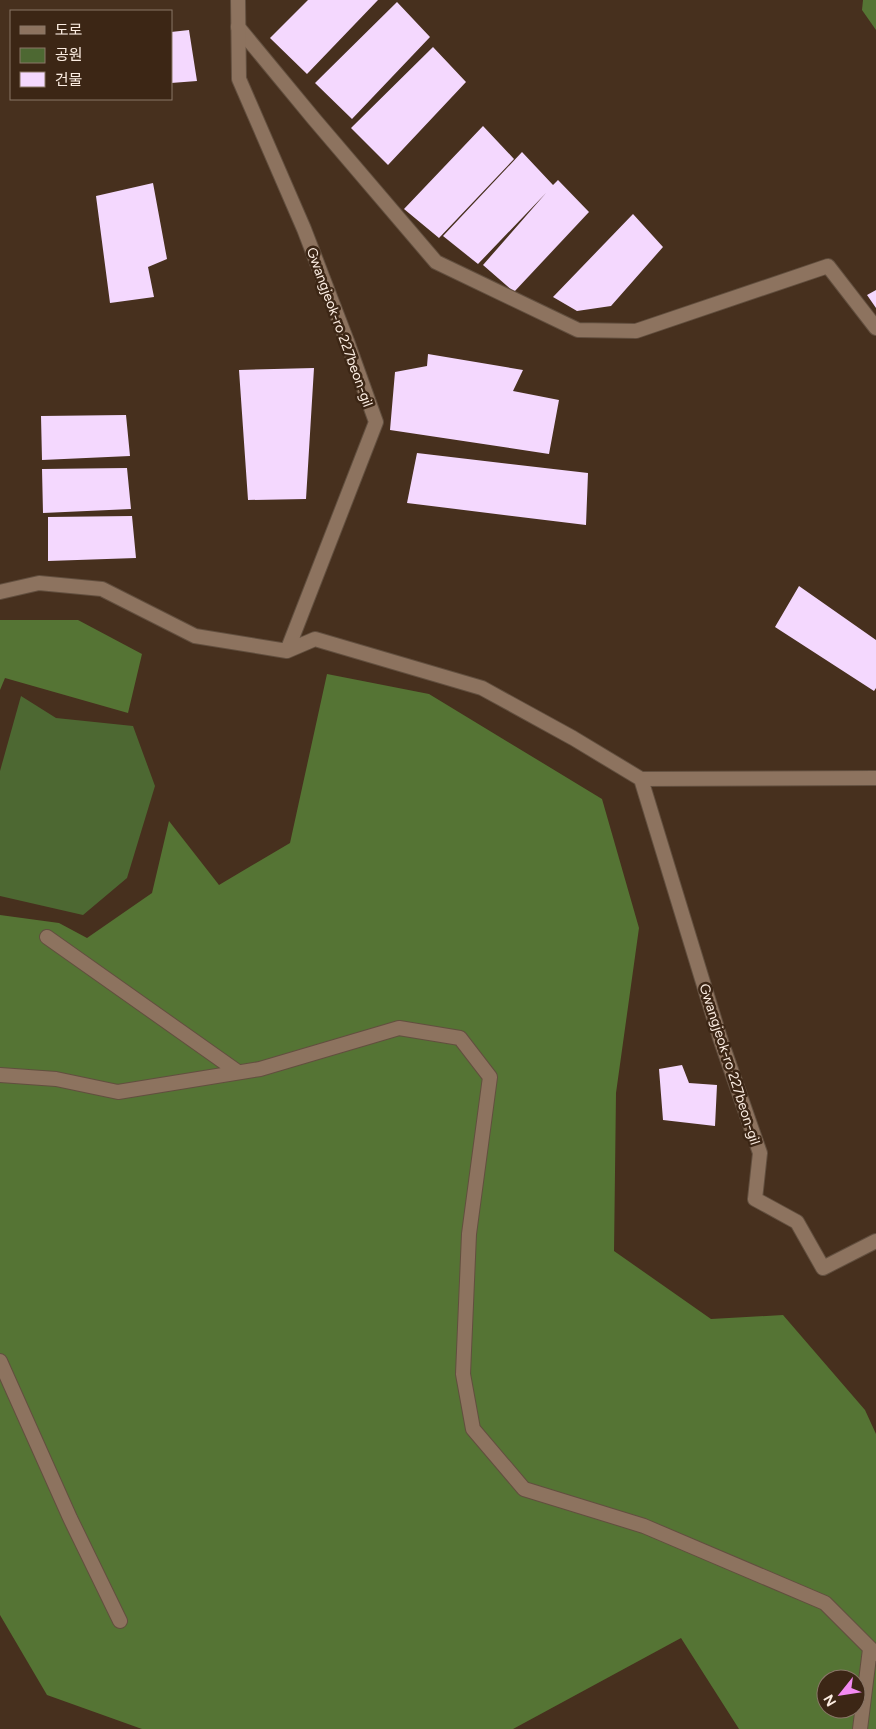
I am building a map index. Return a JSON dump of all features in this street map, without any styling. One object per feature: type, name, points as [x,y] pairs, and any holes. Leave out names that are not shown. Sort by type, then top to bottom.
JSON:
[{"type":"street","name":"Gwangjeok-ro 227beon-gil","points":[[238,0],[239,79],[304,229],[376,422],[287,651]]},
{"type":"street","points":[[238,27],[436,262],[578,330],[636,331],[828,266],[876,328]]},
{"type":"street","points":[[0,592],[39,583],[102,589],[195,636],[287,651],[316,639],[482,688],[573,738],[641,779],[876,778]]},
{"type":"street","name":"Gwangjeok-ro 227beon-gil","points":[[641,779],[720,1038],[760,1153],[755,1198],[797,1222],[823,1268],[876,1242]]},
{"type":"street","points":[[47,937],[238,1072]]},
{"type":"street","points":[[0,1075],[56,1079],[118,1092],[260,1069],[399,1028],[460,1038],[490,1076],[469,1234],[463,1374],[473,1429],[524,1490],[644,1526],[825,1603],[873,1651],[860,1729]]},
{"type":"street","points":[[0,1361],[70,1518],[120,1621]]},
{"type":"green space","points":[[863,0],[876,0],[876,30],[862,10]]},
{"type":"green space","points":[[0,620],[78,620],[142,654],[128,713],[5,678],[0,690]]},
{"type":"green space","points":[[327,674],[429,694],[602,799],[639,928],[616,1093],[614,1251],[711,1319],[783,1315],[865,1410],[876,1434],[876,1729],[739,1729],[681,1638],[513,1729],[142,1729],[47,1695],[0,1615],[0,915],[59,923],[87,938],[152,893],[169,821],[219,885],[290,843]]},
{"type":"green space","points":[[21,696],[56,718],[133,726],[155,786],[127,878],[83,915],[0,896],[0,771]]},
{"type":"building","points":[[308,0],[378,0],[307,74],[270,38]]},
{"type":"building","points":[[397,2],[430,37],[352,119],[315,83]]},
{"type":"building","points":[[189,30],[197,81],[172,83],[172,32]]},
{"type":"building","points":[[433,47],[466,82],[388,165],[351,128]]},
{"type":"building","points":[[483,126],[514,159],[439,238],[404,209]]},
{"type":"building","points":[[522,152],[553,185],[558,180],[589,212],[514,292],[483,265],[546,193],[478,264],[443,236]]},
{"type":"building","points":[[153,183],[167,259],[148,267],[154,297],[110,303],[96,196]]},
{"type":"building","points":[[633,214],[663,247],[611,306],[577,311],[553,297]]},
{"type":"building","points":[[876,290],[876,308],[867,295]]},
{"type":"building","points":[[428,354],[523,370],[513,391],[559,400],[549,454],[390,430],[395,372],[427,366]]},
{"type":"building","points":[[314,368],[306,499],[248,500],[239,370]]},
{"type":"building","points":[[126,415],[130,456],[42,460],[41,416]]},
{"type":"building","points":[[417,453],[588,473],[586,525],[407,503]]},
{"type":"building","points":[[127,468],[131,509],[43,513],[42,469]]},
{"type":"building","points":[[132,516],[136,558],[48,561],[48,517]]},
{"type":"building","points":[[799,586],[876,640],[876,688],[874,691],[775,627]]},
{"type":"building","points":[[682,1065],[689,1083],[717,1085],[715,1126],[663,1120],[659,1069]]}]
